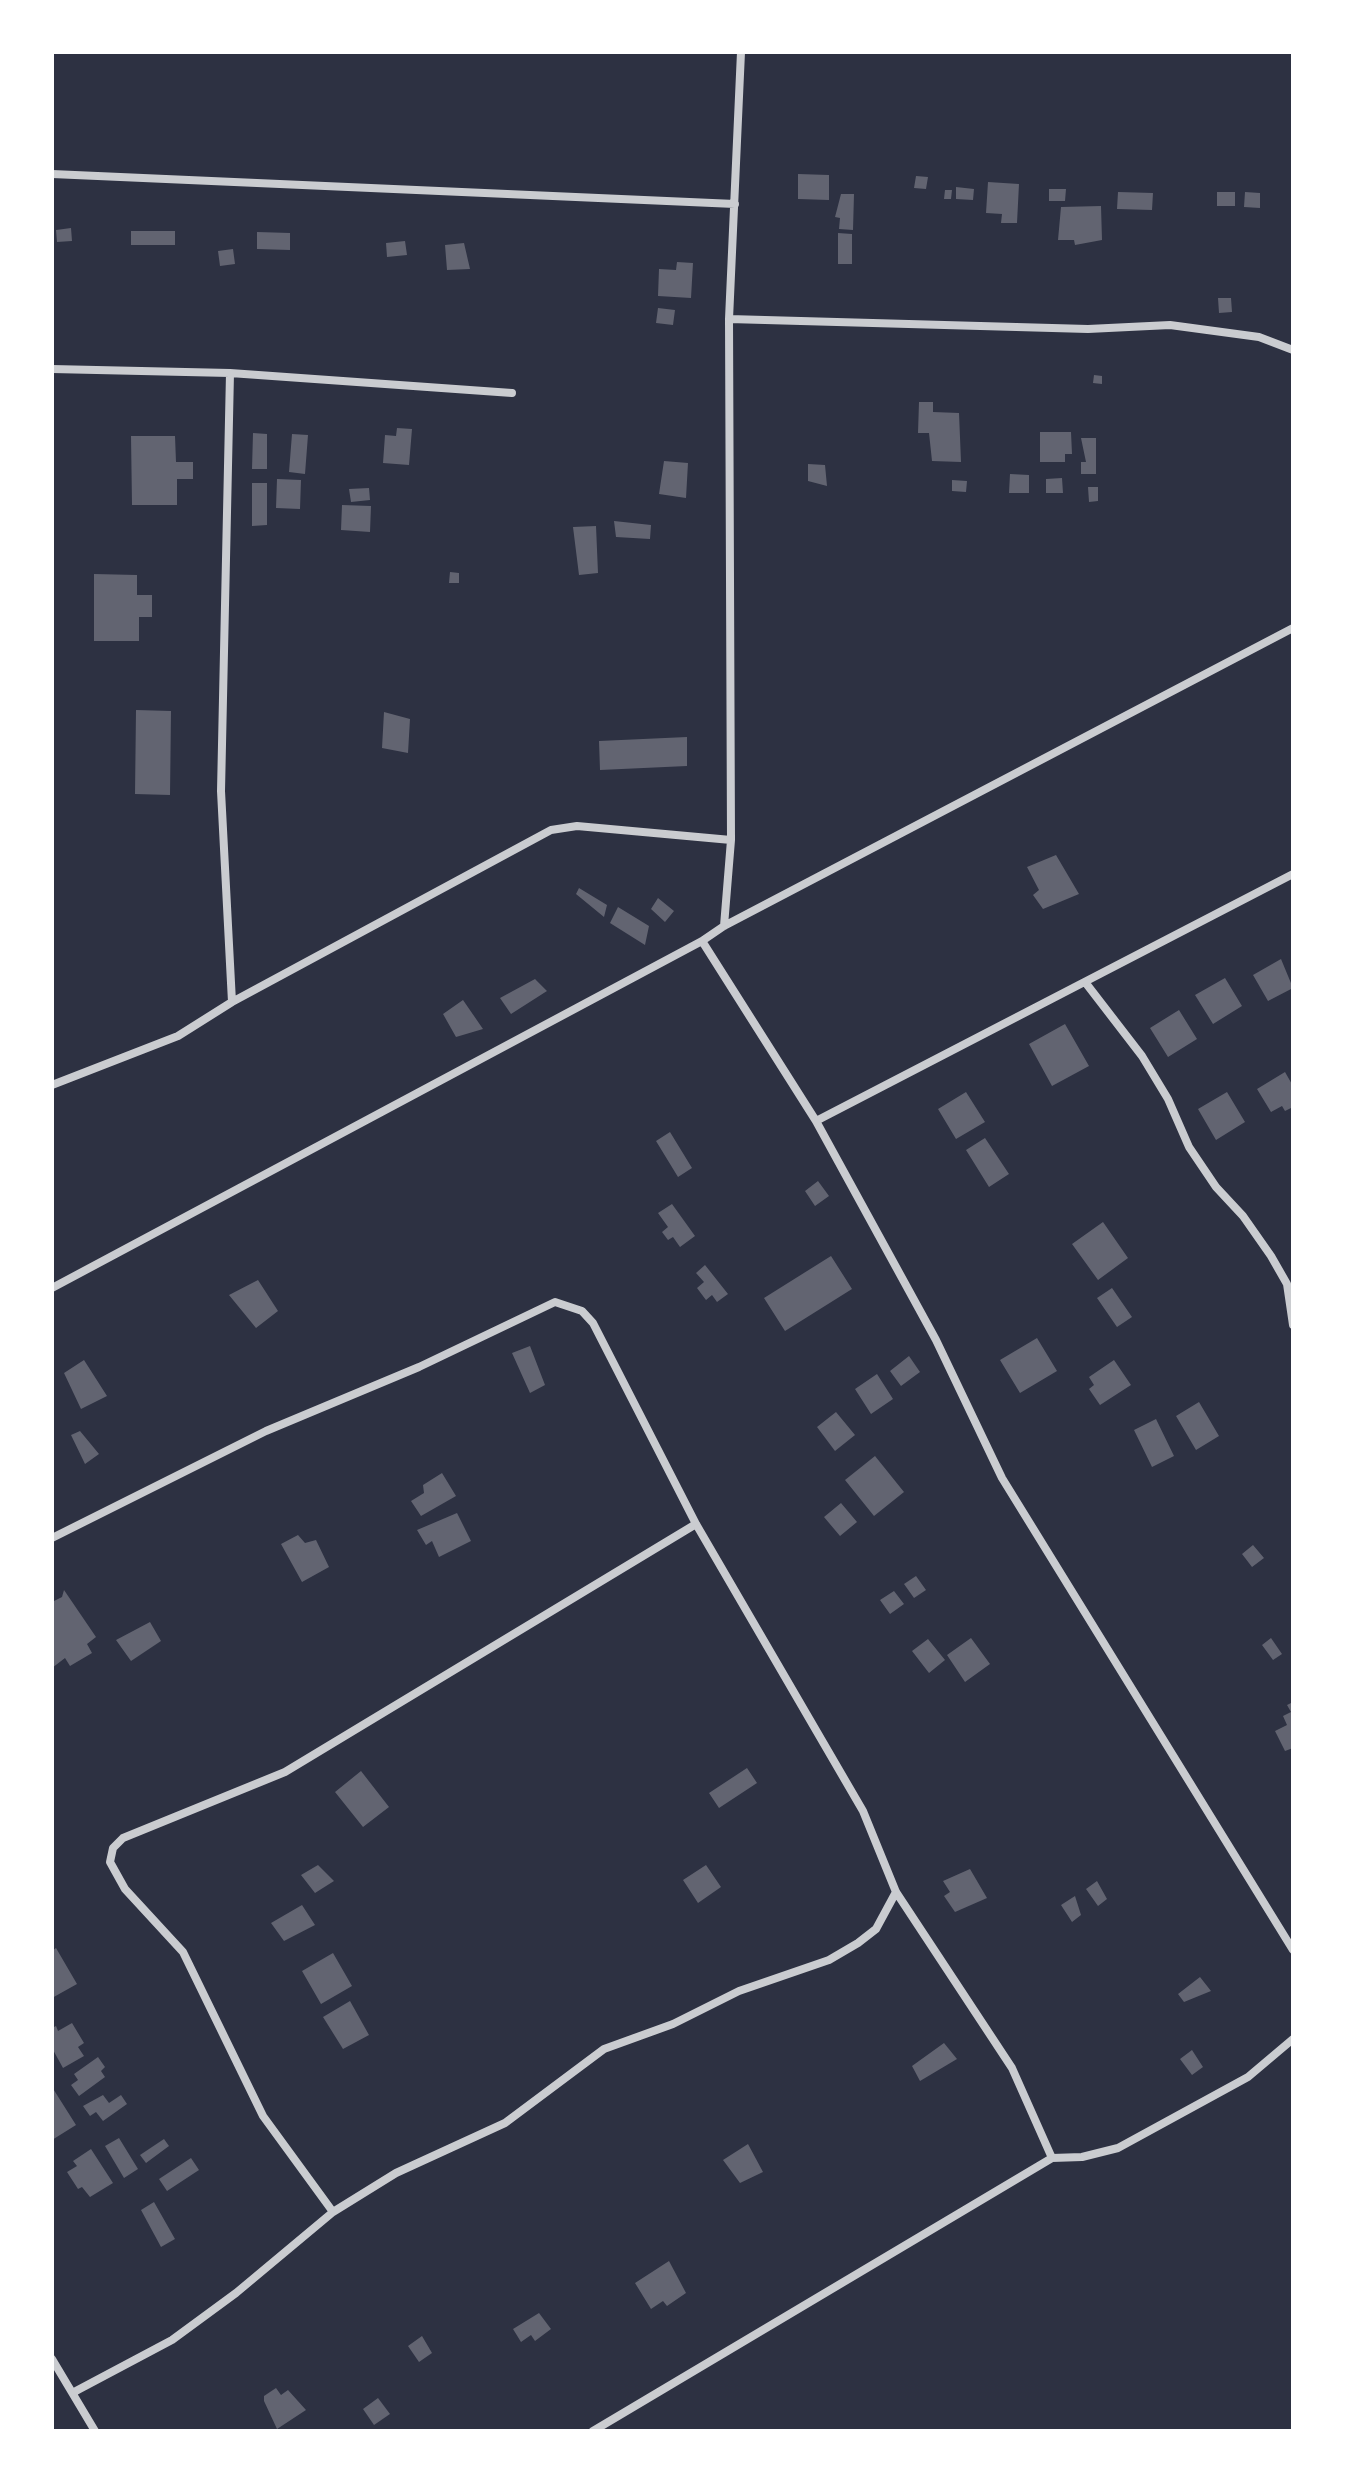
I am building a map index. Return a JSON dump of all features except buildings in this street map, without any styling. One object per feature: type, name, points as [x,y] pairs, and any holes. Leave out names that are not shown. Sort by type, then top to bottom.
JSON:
[{"type":"street","points":[[724,926],[731,840],[729,319],[741,52]]},
{"type":"street","points":[[52,174],[735,204]]},
{"type":"street","points":[[729,319],[1088,329],[1170,325],[1259,337],[1293,350]]},
{"type":"street","points":[[52,369],[230,373],[512,393]]},
{"type":"street","points":[[230,373],[221,791],[232,1002]]},
{"type":"street","points":[[52,1288],[702,941],[724,926],[1293,628]]},
{"type":"street","points":[[52,1085],[178,1036],[232,1002],[551,830],[577,826],[731,840]]},
{"type":"street","points":[[816,1121],[1293,874]]},
{"type":"street","points":[[702,941],[816,1121],[936,1340],[1002,1478],[1293,1950]]},
{"type":"street","points":[[1085,982],[1142,1056],[1168,1099],[1189,1147],[1216,1187],[1243,1216],[1271,1256],[1287,1284],[1293,1325]]},
{"type":"street","points":[[52,1538],[266,1431],[419,1367],[555,1302],[582,1311],[593,1323],[696,1524],[863,1811],[896,1892],[1012,2068],[1052,2158]]},
{"type":"street","points":[[333,2212],[263,2116],[183,1952],[125,1889],[110,1862],[113,1848],[123,1838],[285,1772],[696,1524]]},
{"type":"street","points":[[74,2392],[172,2340],[333,2212],[396,2173],[505,2123],[604,2049],[673,2024],[739,1991],[829,1960],[876,1929],[896,1892]]},
{"type":"street","points":[[593,2431],[1052,2158],[1082,2157],[1118,2148],[1248,2077],[1293,2039]]},
{"type":"street","points":[[52,2359],[95,2431]]}]
